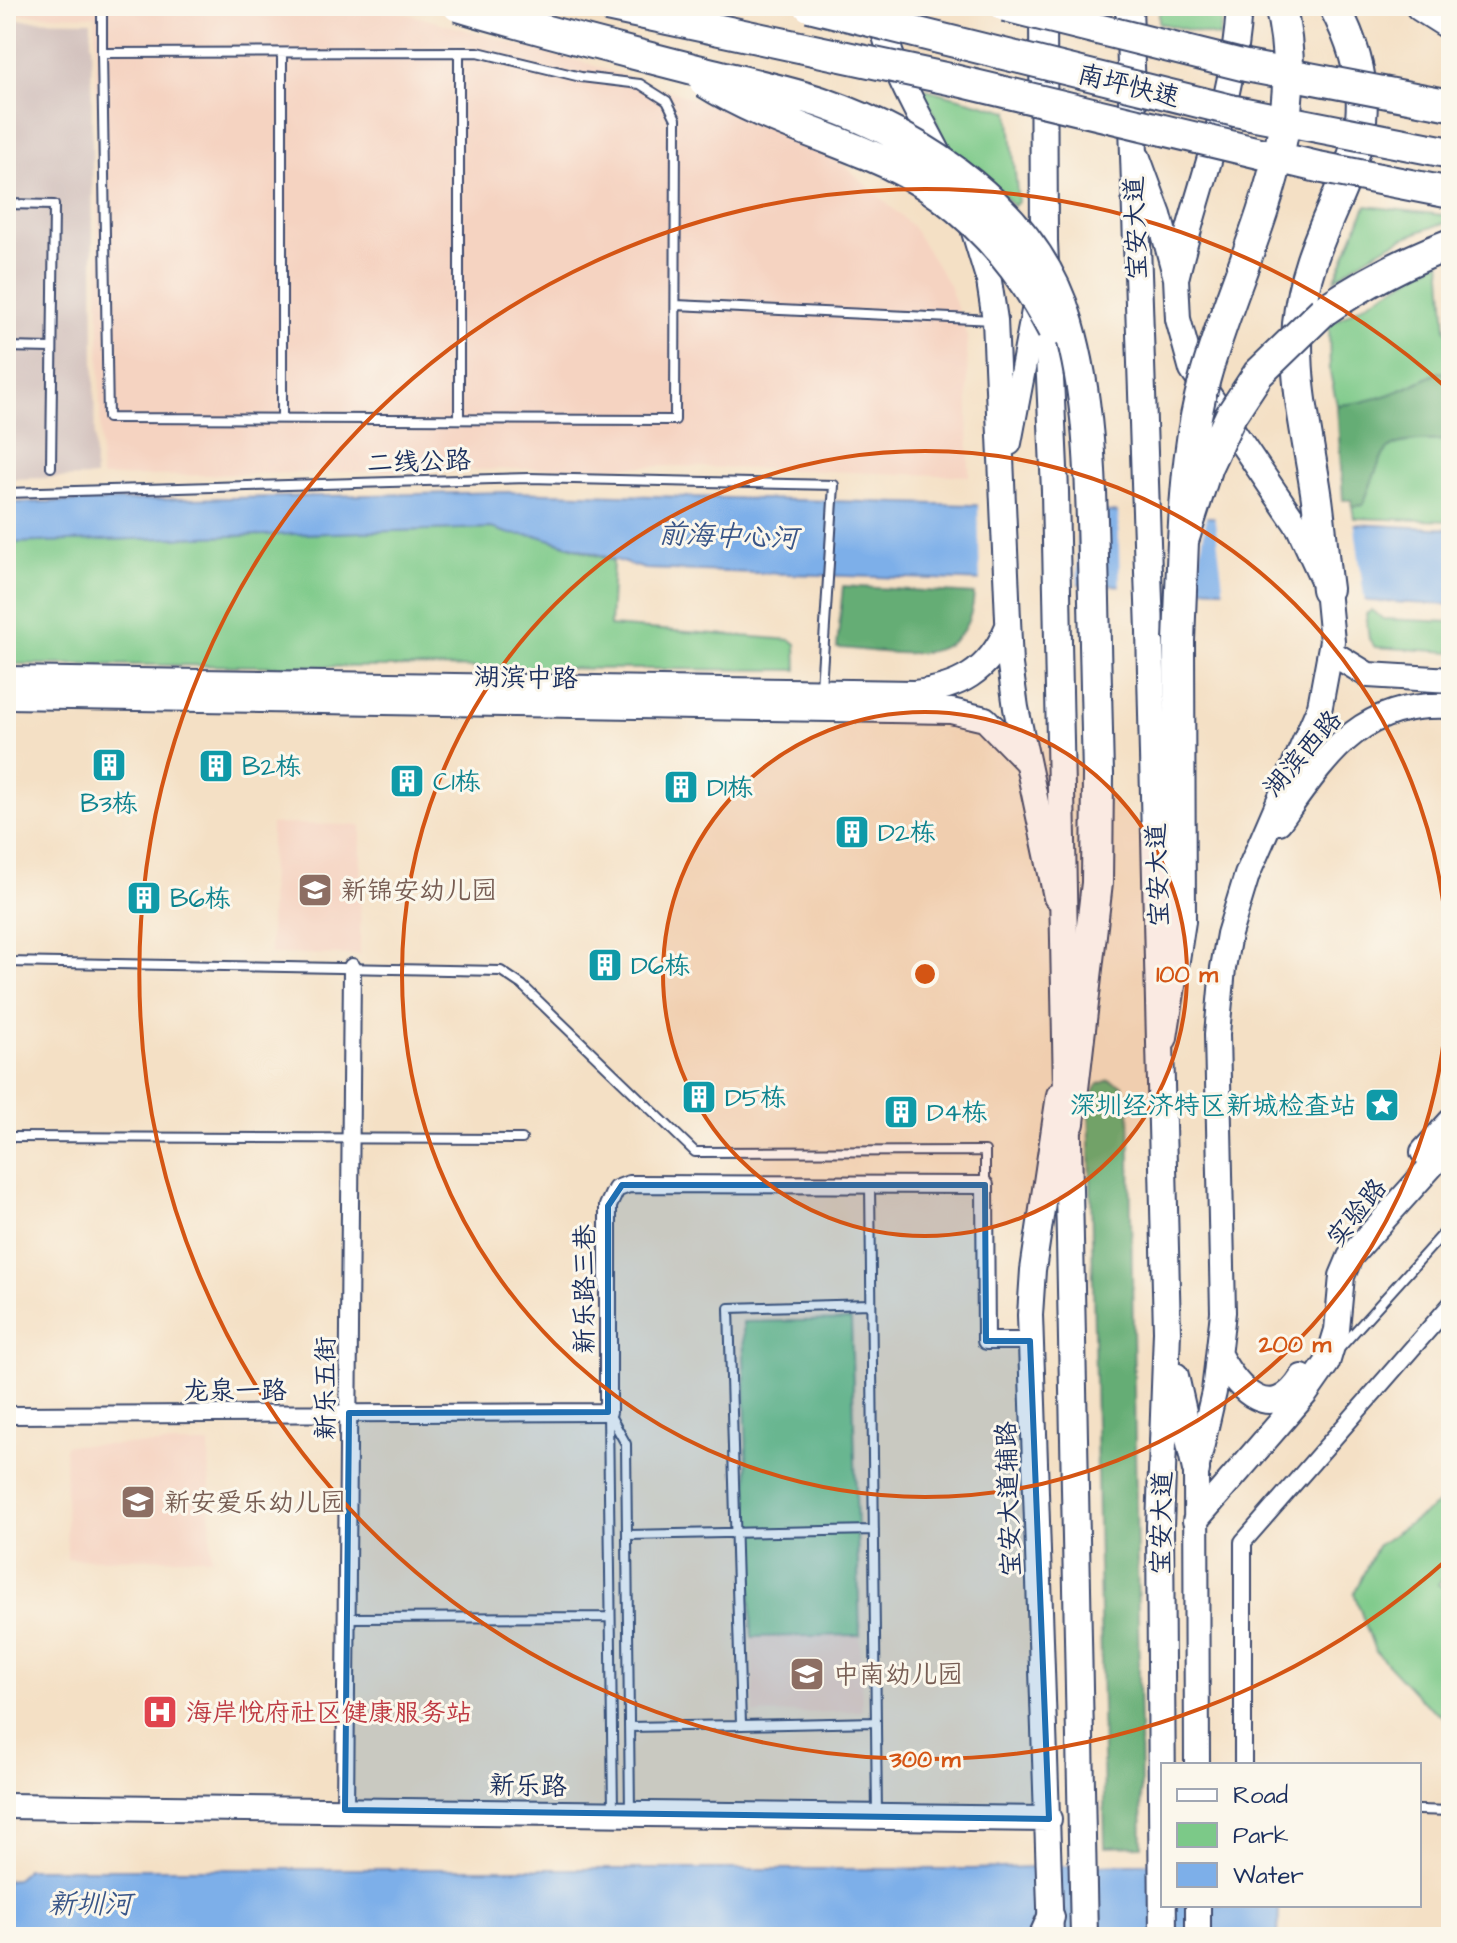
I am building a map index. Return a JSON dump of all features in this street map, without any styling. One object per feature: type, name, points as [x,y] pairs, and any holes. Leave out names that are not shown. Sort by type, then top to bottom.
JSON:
[{"type":"highway","points":[[458,6],[819,102],[883,127],[931,154],[971,183],[1008,219],[1036,254],[1067,319],[1083,393],[1092,507],[1098,775],[1097,883],[1069,1123]]},
{"type":"highway","points":[[607,6],[954,80],[1288,161],[1451,193]]},
{"type":"highway","points":[[628,6],[663,50],[731,99],[869,155],[911,175],[951,202],[990,236],[1020,272],[1048,320],[1083,393]]},
{"type":"highway","name":"南坪快速","points":[[809,6],[1235,111],[1451,153]]},
{"type":"highway","name":"南坪快速","points":[[1005,6],[1246,66],[1451,105]]},
{"type":"highway","points":[[1162,1037],[1180,921],[1179,641],[1192,438],[1205,377],[1277,167],[1287,115],[1287,64],[1280,6]]},
{"type":"highway","points":[[1327,589],[1317,499],[1302,410],[1298,325],[1309,270],[1352,165],[1363,126],[1359,68],[1334,6]]},
{"type":"highway","points":[[1421,6],[1451,25]]},
{"type":"highway","points":[[1183,541],[1207,466],[1231,415],[1258,374],[1288,342],[1359,286],[1402,263],[1451,244]]},
{"type":"main road","points":[[879,6],[882,28],[897,72],[971,223],[989,281],[995,320],[1007,627],[1026,761],[1062,923]]},
{"type":"main road","points":[[1043,6],[1044,241],[1055,491],[1055,628],[1064,1061],[1069,1123],[1084,1937]]},
{"type":"main road","name":"宝安大道","points":[[1129,6],[1162,1037],[1167,1331],[1160,1527],[1162,1763]]},
{"type":"main road","points":[[1176,278],[1220,134],[1229,92],[1239,6]]},
{"type":"main road","points":[[1132,141],[1159,215],[1176,278],[1178,319],[1192,370],[1281,498],[1305,539],[1327,589],[1332,647],[1316,719],[1257,853],[1229,934],[1217,1034],[1223,1288],[1219,1355],[1196,1470],[1197,1763]]},
{"type":"main road","points":[[1003,484],[1031,334],[1044,241]]},
{"type":"main road","name":"湖滨中路","points":[[6,696],[875,702],[961,682],[979,671],[989,660],[1007,627]]},
{"type":"main road","points":[[1332,647],[1368,675],[1451,680]]},
{"type":"main road","name":"湖滨中路","points":[[6,679],[820,692],[976,714],[999,729],[1026,761]]},
{"type":"main road","name":"湖滨西路","points":[[1257,853],[1331,756],[1357,729],[1375,717],[1402,708],[1451,706]]},
{"type":"main road","name":"宝安大道辅路","points":[[1048,1930],[1049,1819],[1030,1341],[1033,1270],[1064,1061]]},
{"type":"main road","name":"实验路","points":[[1219,1355],[1238,1386],[1253,1398],[1278,1399],[1294,1389],[1319,1347],[1328,1272],[1336,1251],[1451,1121]]},
{"type":"main road","name":"实验路","points":[[1195,1521],[1306,1393],[1327,1363],[1337,1330],[1342,1276],[1350,1257],[1451,1144]]},
{"type":"main road","points":[[1167,1331],[1196,1470]]},
{"type":"main road","name":"新乐路","points":[[6,1806],[1049,1819]]},
{"type":"main road","name":"宝安大道","points":[[1163,1907],[1163,1937]]},
{"type":"main road","points":[[1198,1907],[1198,1936]]},
{"type":"street","name":"新乐五街","points":[[345,1810],[352,967]]},
{"type":"street","name":"新乐路三巷","points":[[608,1412],[608,1206],[616,1189],[629,1184],[985,1185]]},
{"type":"street","points":[[985,1185],[986,1341],[1030,1341]]},
{"type":"street","points":[[1243,1763],[1243,1542],[1451,1304]]},
{"type":"street","name":"龙泉一路","points":[[6,1415],[608,1412]]},
{"type":"lane","points":[[102,6],[102,53],[108,418],[675,420],[676,119],[667,101],[640,84],[581,77],[478,52],[102,53]]},
{"type":"lane","points":[[459,52],[459,418]]},
{"type":"lane","points":[[282,53],[282,417]]},
{"type":"lane","points":[[6,204],[54,205],[51,467]]},
{"type":"lane","points":[[676,305],[995,320]]},
{"type":"lane","points":[[6,347],[52,348]]},
{"type":"lane","name":"二线公路","points":[[6,493],[529,478],[833,489],[820,692]]},
{"type":"lane","points":[[6,962],[490,969],[511,976],[695,1152],[985,1151],[985,1185]]},
{"type":"lane","points":[[6,1137],[522,1139]]},
{"type":"lane","points":[[870,1185],[877,1817]]},
{"type":"lane","points":[[1327,1363],[1451,1225]]},
{"type":"lane","points":[[741,1725],[729,1308],[871,1304]]},
{"type":"lane","points":[[608,1412],[610,1617],[621,1814]]},
{"type":"lane","name":"新乐路三巷","points":[[608,1412],[626,1442],[629,1727],[621,1814]]},
{"type":"lane","points":[[627,1535],[874,1530]]},
{"type":"lane","points":[[347,1618],[610,1617]]},
{"type":"lane","points":[[629,1727],[876,1722]]},
{"type":"lane","points":[[1421,1810],[1451,1811]]},
{"type":"highlighted area","points":[[622,1185],[985,1185],[986,1341],[1030,1341],[1049,1819],[345,1810],[349,1413],[608,1412],[608,1206]]},
{"type":"shaded area","points":[[6,6],[379,6],[586,63],[752,118],[844,165],[912,226],[949,285],[967,337],[969,476],[674,466],[101,477],[95,16],[6,14]]},
{"type":"shaded area","points":[[6,20],[91,21],[95,477],[6,479]]},
{"type":"shaded area","name":"新锦安幼儿园","points":[[271,824],[361,825],[360,955],[270,954]]},
{"type":"shaded area","name":"新安爱乐幼儿园","points":[[209,1444],[211,1558],[67,1559],[65,1445]]},
{"type":"shaded area","name":"中南幼儿园","points":[[860,1635],[862,1711],[754,1714],[752,1637]]},
{"type":"green space","points":[[1159,6],[1225,6],[1219,37],[1159,23]]},
{"type":"green space","points":[[918,87],[1009,111],[1018,202],[1014,206],[967,161],[945,147],[933,111]]},
{"type":"green space","points":[[1366,206],[1451,216],[1451,221],[1390,244],[1335,279]]},
{"type":"green space","points":[[1441,260],[1446,329],[1451,337],[1451,374],[1439,372],[1390,394],[1337,405],[1330,373],[1329,325]]},
{"type":"green space","points":[[1439,372],[1451,374],[1451,440],[1410,442],[1389,448],[1377,467],[1363,505],[1352,506],[1352,500],[1343,500],[1337,405],[1390,394]]},
{"type":"green space","points":[[1451,440],[1451,521],[1354,518],[1352,506],[1363,505],[1377,467],[1389,448],[1410,442]]},
{"type":"green space","points":[[491,528],[511,534],[539,536],[613,561],[610,626],[791,640],[796,644],[797,670],[6,664],[6,543]]},
{"type":"green space","points":[[843,586],[974,594],[969,619],[958,637],[943,647],[925,652],[882,652],[837,648]]},
{"type":"green space","points":[[1372,610],[1383,619],[1451,622],[1451,652],[1375,647],[1369,639],[1366,614]]},
{"type":"green space","points":[[1109,1080],[1122,1085],[1129,1100],[1142,1846],[1105,1847],[1089,1099],[1098,1084]]},
{"type":"green space","points":[[851,1320],[860,1635],[752,1637],[743,1322]]},
{"type":"green space","points":[[1451,1495],[1451,1570],[1438,1584],[1451,1593],[1451,1723],[1420,1699],[1375,1651],[1354,1593],[1377,1546]]},
{"type":"water","name":"前海中心河","points":[[510,492],[971,505],[1451,529],[1451,605],[1369,601],[1336,593],[645,569],[539,536],[511,534],[491,528],[6,543],[6,503]]},
{"type":"water","name":"新圳河","points":[[1161,1863],[1161,1907],[1279,1907],[1278,1937],[6,1937],[6,1880],[16,1879],[27,1869],[972,1869]]},
{"type":"pier","points":[[978,501],[1077,506],[1078,590],[980,587]]},
{"type":"pier","points":[[1118,508],[1207,513],[1195,593],[1120,591]]},
{"type":"pier","points":[[1214,513],[1354,520],[1365,604],[1336,597],[1224,594]]},
{"type":"place","name":"B3栋","points":[[109,765]]},
{"type":"place","name":"B2栋","points":[[216,766]]},
{"type":"place","name":"C1栋","points":[[407,781]]},
{"type":"place","name":"D1栋","points":[[681,787]]},
{"type":"place","name":"D2栋","points":[[852,832]]},
{"type":"place","name":"新锦安幼儿园","points":[[315,890]]},
{"type":"place","name":"B6栋","points":[[144,898]]},
{"type":"place","name":"D6栋","points":[[605,965]]},
{"type":"place","name":"D5栋","points":[[699,1097]]},
{"type":"place","name":"深圳经济特区新城检查站","points":[[1382,1105]]},
{"type":"place","name":"D4栋","points":[[901,1112]]},
{"type":"place","name":"新安爱乐幼儿园","points":[[138,1502]]},
{"type":"place","name":"中南幼儿园","points":[[807,1674]]},
{"type":"place","name":"海岸悦府社区健康服务站","points":[[160,1712]]}]
